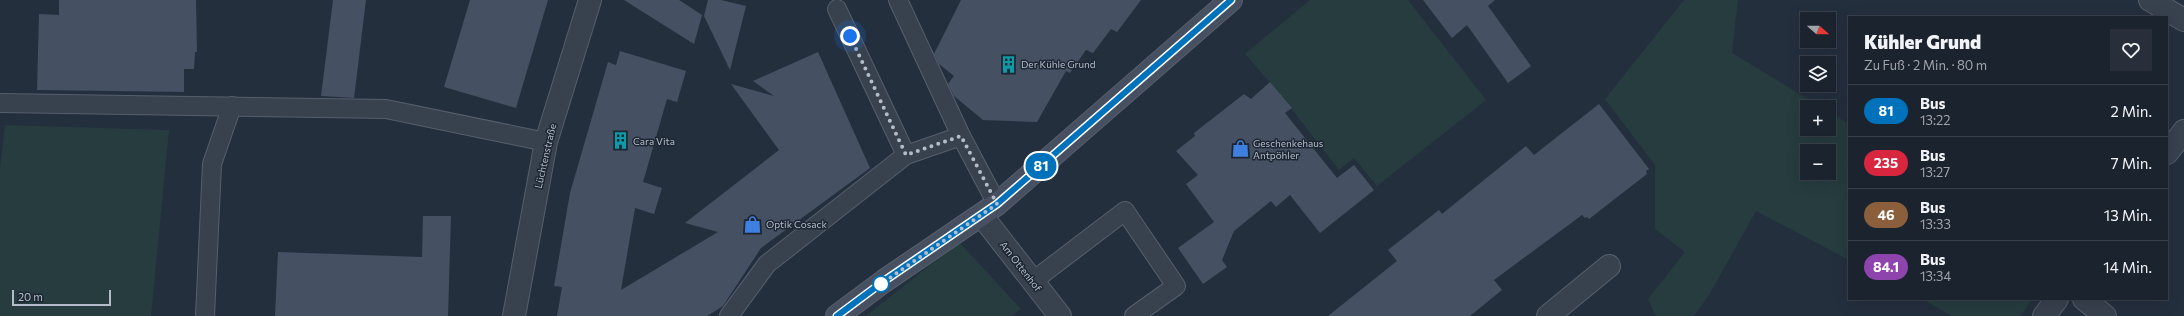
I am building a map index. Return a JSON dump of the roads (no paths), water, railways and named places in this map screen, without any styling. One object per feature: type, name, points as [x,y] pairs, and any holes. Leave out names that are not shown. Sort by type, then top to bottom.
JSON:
[{"type":"main road","points":[[837,316],[884,281],[989,210],[1231,0]]},
{"type":"street","name":"Lüchtenstraße","points":[[514,316],[546,142],[590,0]]},
{"type":"street","points":[[2150,0],[2184,20]]},
{"type":"street","points":[[2168,152],[2184,131]]},
{"type":"street","name":"Am Ottenhof","points":[[989,210],[1033,281],[1060,316]]},
{"type":"street","points":[[1548,316],[1609,266]]},
{"type":"street","points":[[2044,316],[2056,300]]},
{"type":"street","points":[[2085,300],[2105,316]]},
{"type":"lane","points":[[898,0],[961,136],[989,210]]},
{"type":"lane","points":[[837,10],[906,155]]},
{"type":"lane","points":[[0,103],[386,109],[546,142]]},
{"type":"lane","points":[[205,316],[212,164],[232,106]]},
{"type":"lane","points":[[729,316],[767,264],[906,155],[961,136]]},
{"type":"lane","points":[[1033,281],[1125,211],[1176,286],[1134,316]]},
{"type":"place","name":"Der Kühle Grund","points":[[1008,64]]},
{"type":"place","name":"Cara Vita","points":[[620,141]]},
{"type":"place","name":"Geschenkehaus Antpöhler","points":[[1240,149]]},
{"type":"place","name":"Optik Cosack","points":[[753,224]]}]
